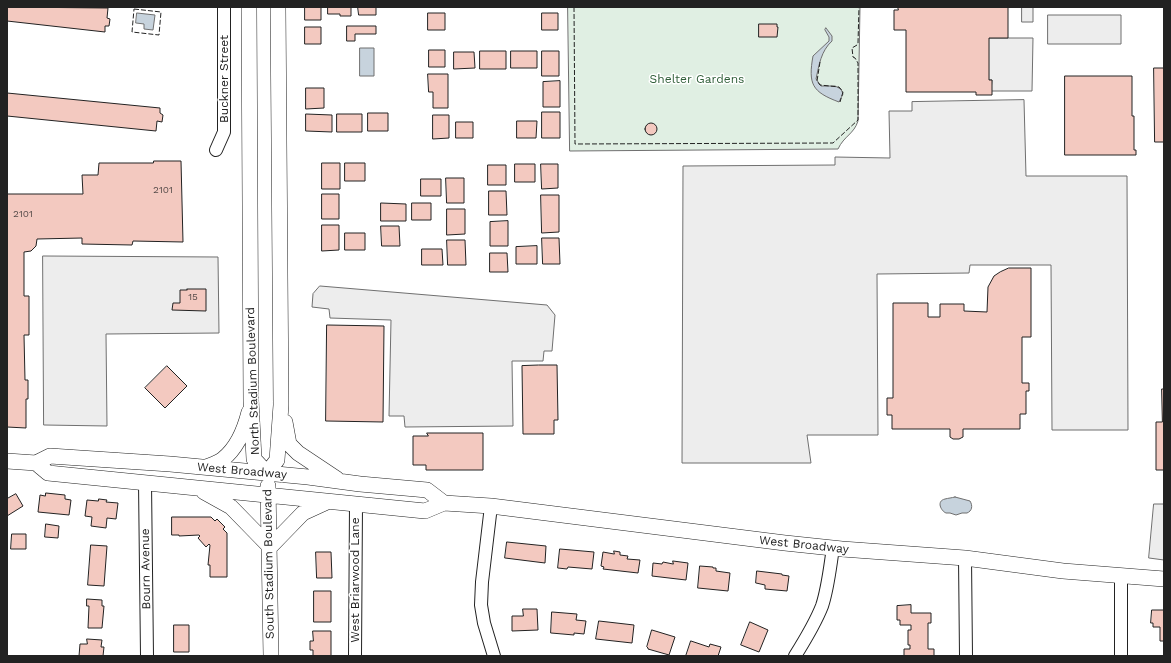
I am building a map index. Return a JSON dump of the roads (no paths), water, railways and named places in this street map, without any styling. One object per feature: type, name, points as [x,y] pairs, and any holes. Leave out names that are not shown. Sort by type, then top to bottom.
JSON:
[{"type":"main road","name":"North Stadium Boulevard","points":[[249,7],[251,401],[254,459],[267,473],[277,460],[281,405],[278,7]]},
{"type":"main road","points":[[206,467],[222,459],[232,449],[246,422],[251,401]]},
{"type":"main road","points":[[281,405],[289,444],[303,457],[343,482]]},
{"type":"main road","name":"West Broadway","points":[[7,461],[36,463],[50,456],[206,467],[427,490],[444,503]]},
{"type":"main road","name":"West Broadway","points":[[36,463],[48,473],[356,505],[425,511],[444,503],[491,506],[784,543],[965,558],[1063,570],[1164,579]]},
{"type":"main road","name":"South Stadium Boulevard","points":[[267,473],[270,547],[271,656]]},
{"type":"main road","points":[[198,488],[231,507],[270,547],[303,513],[328,502]]},
{"type":"street","name":"Buckner Street","points":[[216,150],[224,132],[224,7]]},
{"type":"street","name":"Bourn Avenue","points":[[145,483],[147,656]]},
{"type":"street","name":"West Briarwood Lane","points":[[355,656],[356,505]]},
{"type":"street","points":[[491,506],[482,582],[481,605],[484,623],[494,656]]},
{"type":"street","points":[[795,656],[811,630],[822,606],[833,548]]},
{"type":"street","points":[[965,558],[966,656]]},
{"type":"street","points":[[1121,576],[1122,656]]},
{"type":"park label","name":"Shelter Gardens","points":[[697,79]]}]
